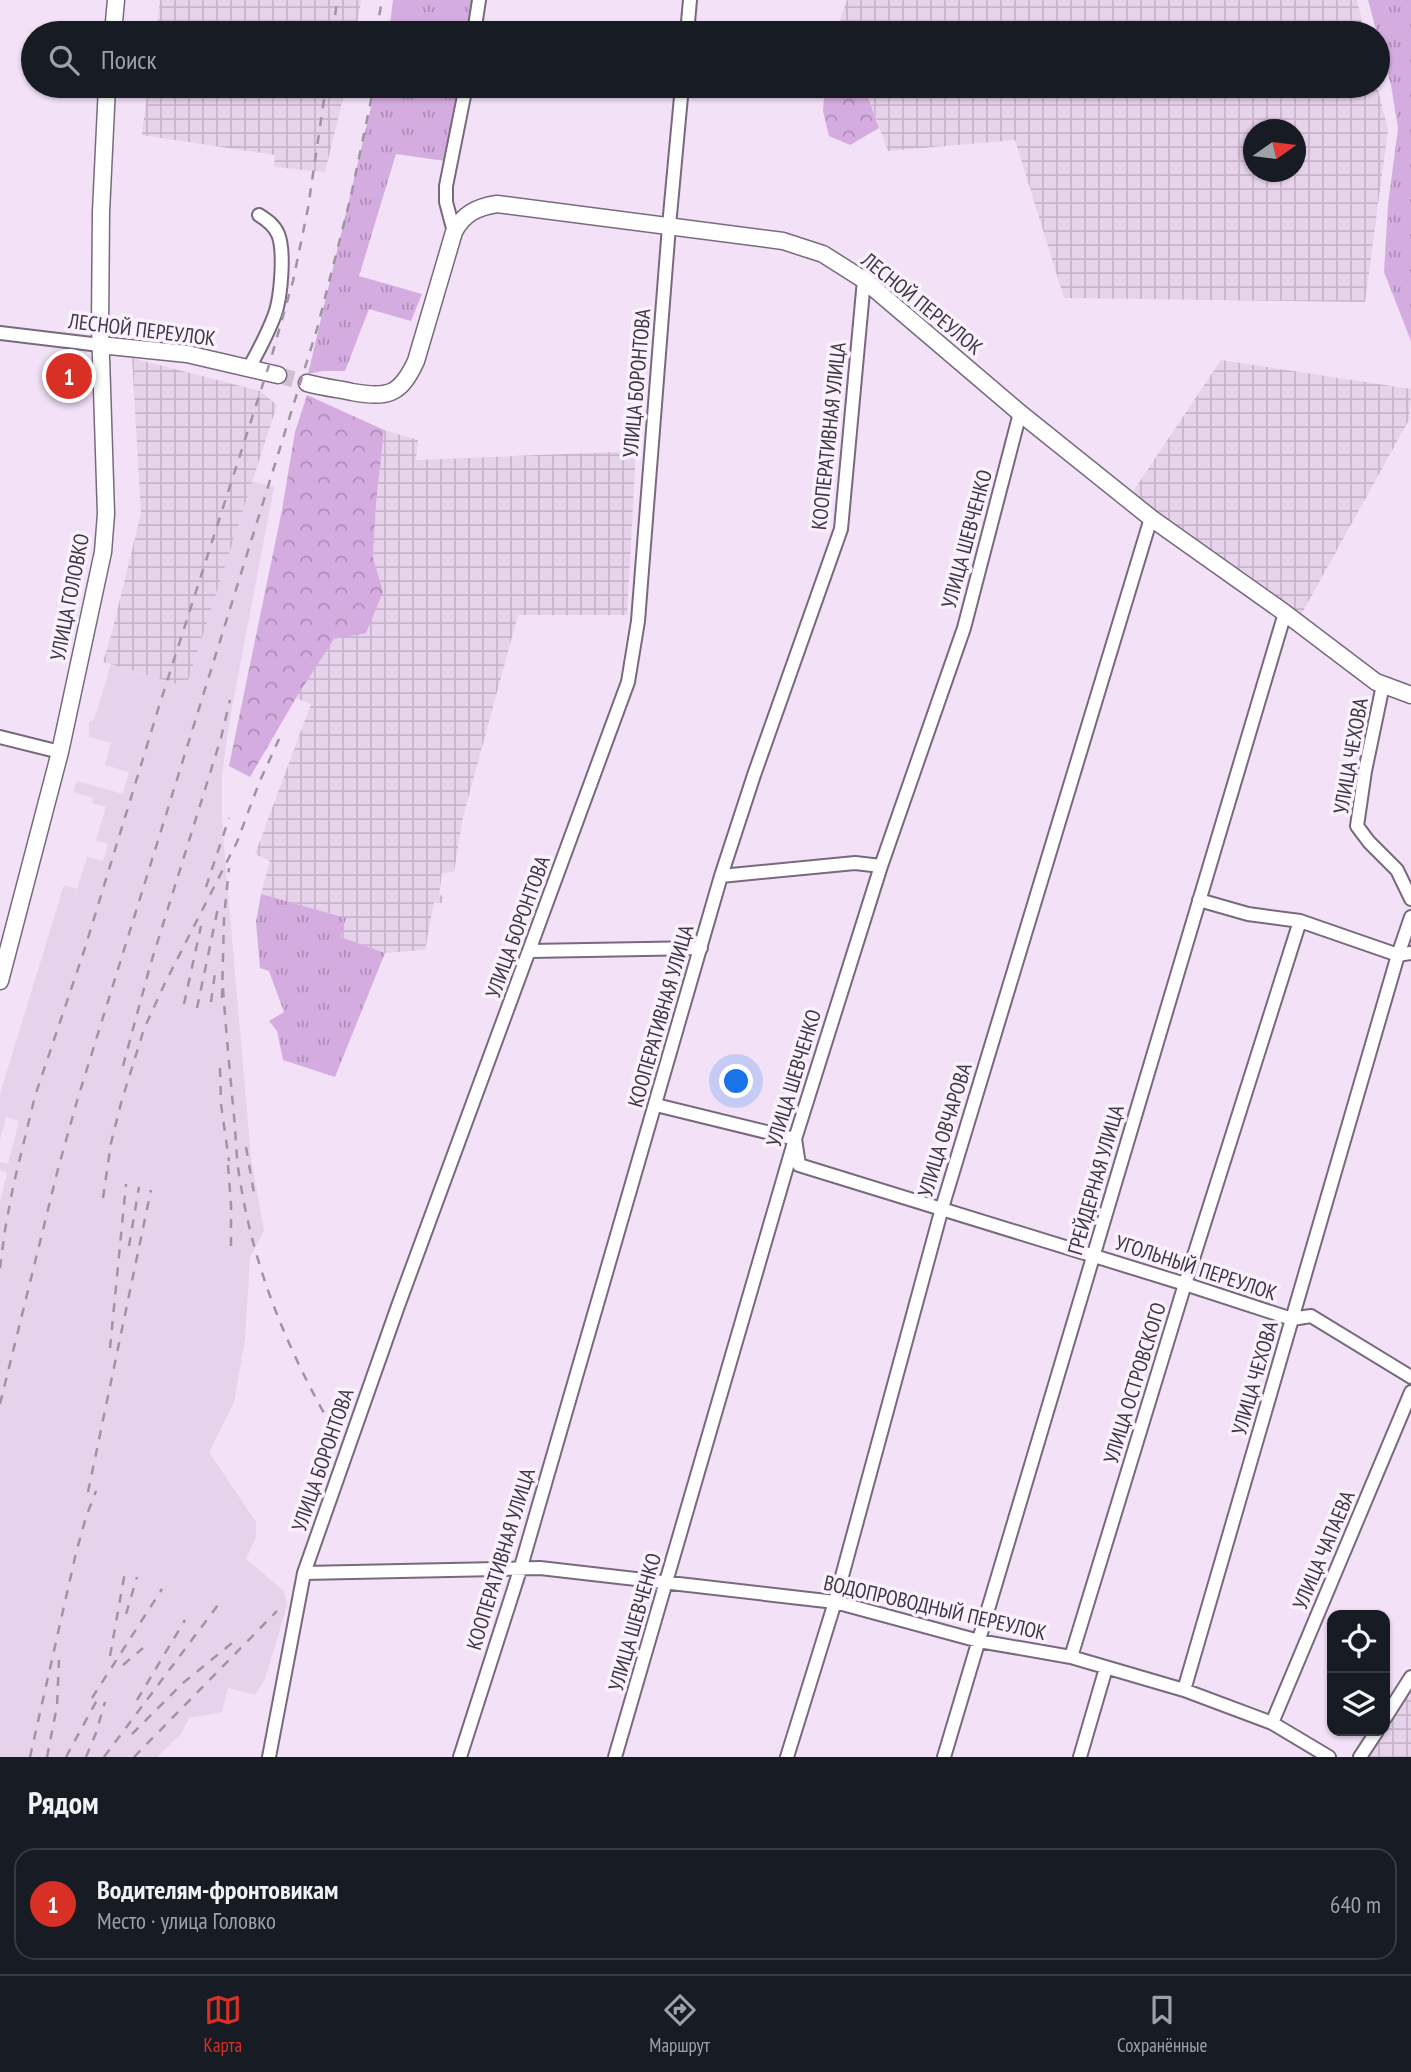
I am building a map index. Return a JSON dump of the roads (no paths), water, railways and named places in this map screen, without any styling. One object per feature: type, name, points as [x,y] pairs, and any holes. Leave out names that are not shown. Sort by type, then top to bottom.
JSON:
[{"type":"main road","points":[[114,21],[116,0]]},
{"type":"main road","name":"УЛИЦА ГОЛОВКО","points":[[0,981],[60,752],[103,552],[106,514],[100,345],[101,212],[106,98]]},
{"type":"main road","name":"ЛЕСНОЙ ПЕРЕУЛОК","points":[[307,383],[374,396],[399,388],[409,376],[415,361],[454,232],[459,222],[471,212],[485,206],[497,204],[783,241],[823,254],[864,280],[1020,413],[1151,518],[1285,613],[1376,682],[1411,695]]},
{"type":"main road","name":"ЛЕСНОЙ ПЕРЕУЛОК","points":[[100,345],[187,354],[278,375]]},
{"type":"street","points":[[476,21],[479,0]]},
{"type":"street","points":[[688,21],[690,0]]},
{"type":"street","points":[[454,232],[446,202],[446,186],[464,98]]},
{"type":"street","name":"УЛИЦА БОРОНТОВА","points":[[269,1757],[304,1573],[398,1306],[628,682],[638,621],[681,98]]},
{"type":"street","points":[[249,368],[276,312],[282,249],[278,233],[268,220],[259,215]]},
{"type":"street","name":"КООПЕРАТИВНАЯ УЛИЦА","points":[[460,1757],[520,1570],[722,876],[754,775],[841,529],[864,280]]},
{"type":"street","name":"ЛЕСНОЙ ПЕРЕУЛОК","points":[[0,333],[100,345]]},
{"type":"street","name":"УЛИЦА ШЕВЧЕНКО","points":[[615,1757],[795,1139],[881,866],[964,628],[1020,413]]},
{"type":"street","name":"УЛИЦА ОВЧАРОВА","points":[[787,1757],[835,1602],[942,1208],[1151,518]]},
{"type":"street","name":"ГРЕЙДЕРНАЯ УЛИЦА","points":[[944,1757],[1285,613]]},
{"type":"street","name":"УЛИЦА ЧЕХОВА","points":[[1383,685],[1365,771],[1357,826],[1397,870],[1411,899]]},
{"type":"street","points":[[0,737],[60,752]]},
{"type":"street","points":[[722,876],[855,863],[881,866]]},
{"type":"street","points":[[1199,900],[1248,914],[1300,921],[1405,954]]},
{"type":"street","name":"УЛИЦА ЧЕХОВА","points":[[1184,1690],[1292,1319],[1405,954],[1411,917]]},
{"type":"street","name":"УЛИЦА ОСТРОВСКОГО","points":[[1071,1657],[1300,921]]},
{"type":"street","points":[[530,951],[701,948]]},
{"type":"street","points":[[656,1105],[795,1139]]},
{"type":"street","name":"УГОЛЬНЫЙ ПЕРЕУЛОК","points":[[795,1139],[799,1165],[1292,1319],[1311,1316],[1411,1377]]},
{"type":"street","name":"УЛИЦА ЧАПАЕВА","points":[[1272,1723],[1411,1392]]},
{"type":"street","name":"ВОДОПРОВОДНЫЙ ПЕРЕУЛОК","points":[[304,1573],[540,1568],[835,1602],[979,1641],[1071,1657],[1184,1690],[1272,1723],[1329,1757]]},
{"type":"street","points":[[1080,1757],[1106,1668]]},
{"type":"street","points":[[1390,1710],[1411,1677]]},
{"type":"street","points":[[1360,1757],[1374,1736]]},
{"type":"tunnel","points":[[278,375],[307,383]]},
{"type":"railway","points":[[334,21],[337,0]]},
{"type":"railway","points":[[378,21],[382,0]]},
{"type":"railway","points":[[0,1268],[13,1187],[35,1096],[84,951],[160,703],[270,362],[293,281],[308,208],[324,98]]},
{"type":"railway","points":[[0,1404],[77,1101],[317,329],[351,196],[371,98]]},
{"type":"railway","points":[[123,1066],[150,966],[221,738],[230,700]]},
{"type":"railway","points":[[103,1198],[111,1143],[144,1029],[237,842],[279,739]]},
{"type":"railway","points":[[206,887],[229,818]]},
{"type":"railway","points":[[222,998],[224,918],[229,868]]},
{"type":"railway","points":[[197,1008],[218,908]]},
{"type":"railway","points":[[184,1004],[201,926]]},
{"type":"railway","points":[[211,1002],[215,973]]},
{"type":"railway","points":[[223,988],[238,1164],[253,1242],[272,1301],[296,1359],[325,1415]]},
{"type":"railway","points":[[220,1068],[221,1104],[229,1161]]},
{"type":"railway","points":[[246,1147],[255,1199]]},
{"type":"railway","points":[[228,1165],[231,1246]]},
{"type":"railway","points":[[110,1348],[126,1184]]},
{"type":"railway","points":[[129,1246],[139,1187]]},
{"type":"railway","points":[[88,1492],[151,1190]]},
{"type":"railway","points":[[30,1757],[76,1553],[96,1491]]},
{"type":"railway","points":[[110,1656],[125,1572]]},
{"type":"railway","points":[[126,1614],[137,1577]]},
{"type":"railway","points":[[92,1698],[162,1589]]},
{"type":"railway","points":[[104,1757],[218,1605]]},
{"type":"railway","points":[[134,1757],[277,1611]]},
{"type":"railway","points":[[137,1700],[185,1620]]},
{"type":"railway","points":[[132,1734],[183,1683],[237,1639]]},
{"type":"railway","points":[[123,1665],[143,1648]]},
{"type":"railway","points":[[47,1757],[57,1706],[59,1660]]},
{"type":"railway","points":[[66,1757],[97,1700]]},
{"type":"railway","points":[[86,1757],[105,1702]]},
{"type":"place","name":"Водителям-фронтовикам","points":[[69,376]]}]
